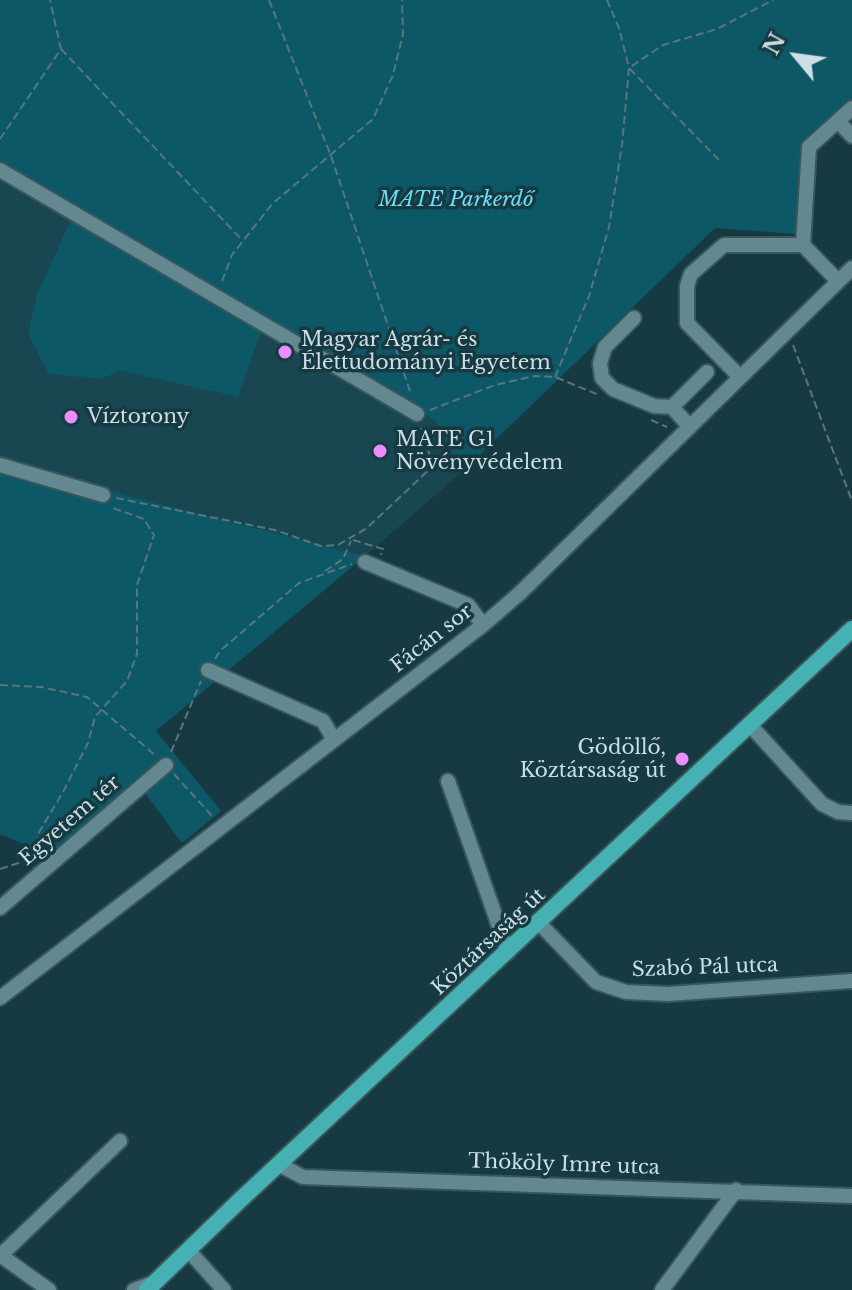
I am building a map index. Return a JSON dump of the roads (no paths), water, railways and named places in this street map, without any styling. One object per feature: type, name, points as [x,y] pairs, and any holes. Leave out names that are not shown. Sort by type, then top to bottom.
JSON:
[{"type":"main road","name":"Köztársaság út","points":[[150,1287],[852,629]]},
{"type":"street","points":[[803,245],[809,147],[852,108]]},
{"type":"street","points":[[838,121],[852,136]]},
{"type":"street","points":[[0,170],[417,414]]},
{"type":"street","points":[[740,377],[687,323],[688,279],[724,245],[803,245],[838,281]]},
{"type":"street","name":"Fácán sor","points":[[0,998],[483,625],[520,593],[852,268]]},
{"type":"street","points":[[634,318],[605,347],[600,363],[602,378],[613,389],[654,406],[672,407],[690,427]]},
{"type":"street","points":[[672,407],[707,372]]},
{"type":"street","points":[[0,465],[103,495]]},
{"type":"street","points":[[365,562],[468,605],[483,625]]},
{"type":"street","points":[[208,670],[323,721],[334,740]]},
{"type":"street","points":[[750,725],[822,804],[838,812],[852,813]]},
{"type":"street","name":"Egyetem tér","points":[[0,908],[166,765]]},
{"type":"street","points":[[448,781],[508,952]]},
{"type":"street","name":"Szabó Pál utca","points":[[539,923],[590,978],[605,987],[626,992],[668,994],[852,981]]},
{"type":"street","points":[[49,1290],[0,1255],[120,1141]]},
{"type":"street","name":"Thököly Imre utca","points":[[278,1164],[303,1177],[852,1196]]},
{"type":"street","points":[[662,1290],[736,1190]]},
{"type":"street","points":[[188,1250],[224,1290]]},
{"type":"street","name":"Köztársaság út","points":[[134,1290],[150,1287]]},
{"type":"place","name":"Magyar Agrár- és Élettudományi Egyetem","points":[[285,352]]},
{"type":"place","name":"Víztorony","points":[[71,417]]},
{"type":"place","name":"MATE G1 Növényvédelem","points":[[380,451]]},
{"type":"place","name":"Gödöllő, Köztársaság út","points":[[682,759]]},
{"type":"park label","name":"MATE Parkerdő","points":[[456,200]]}]
